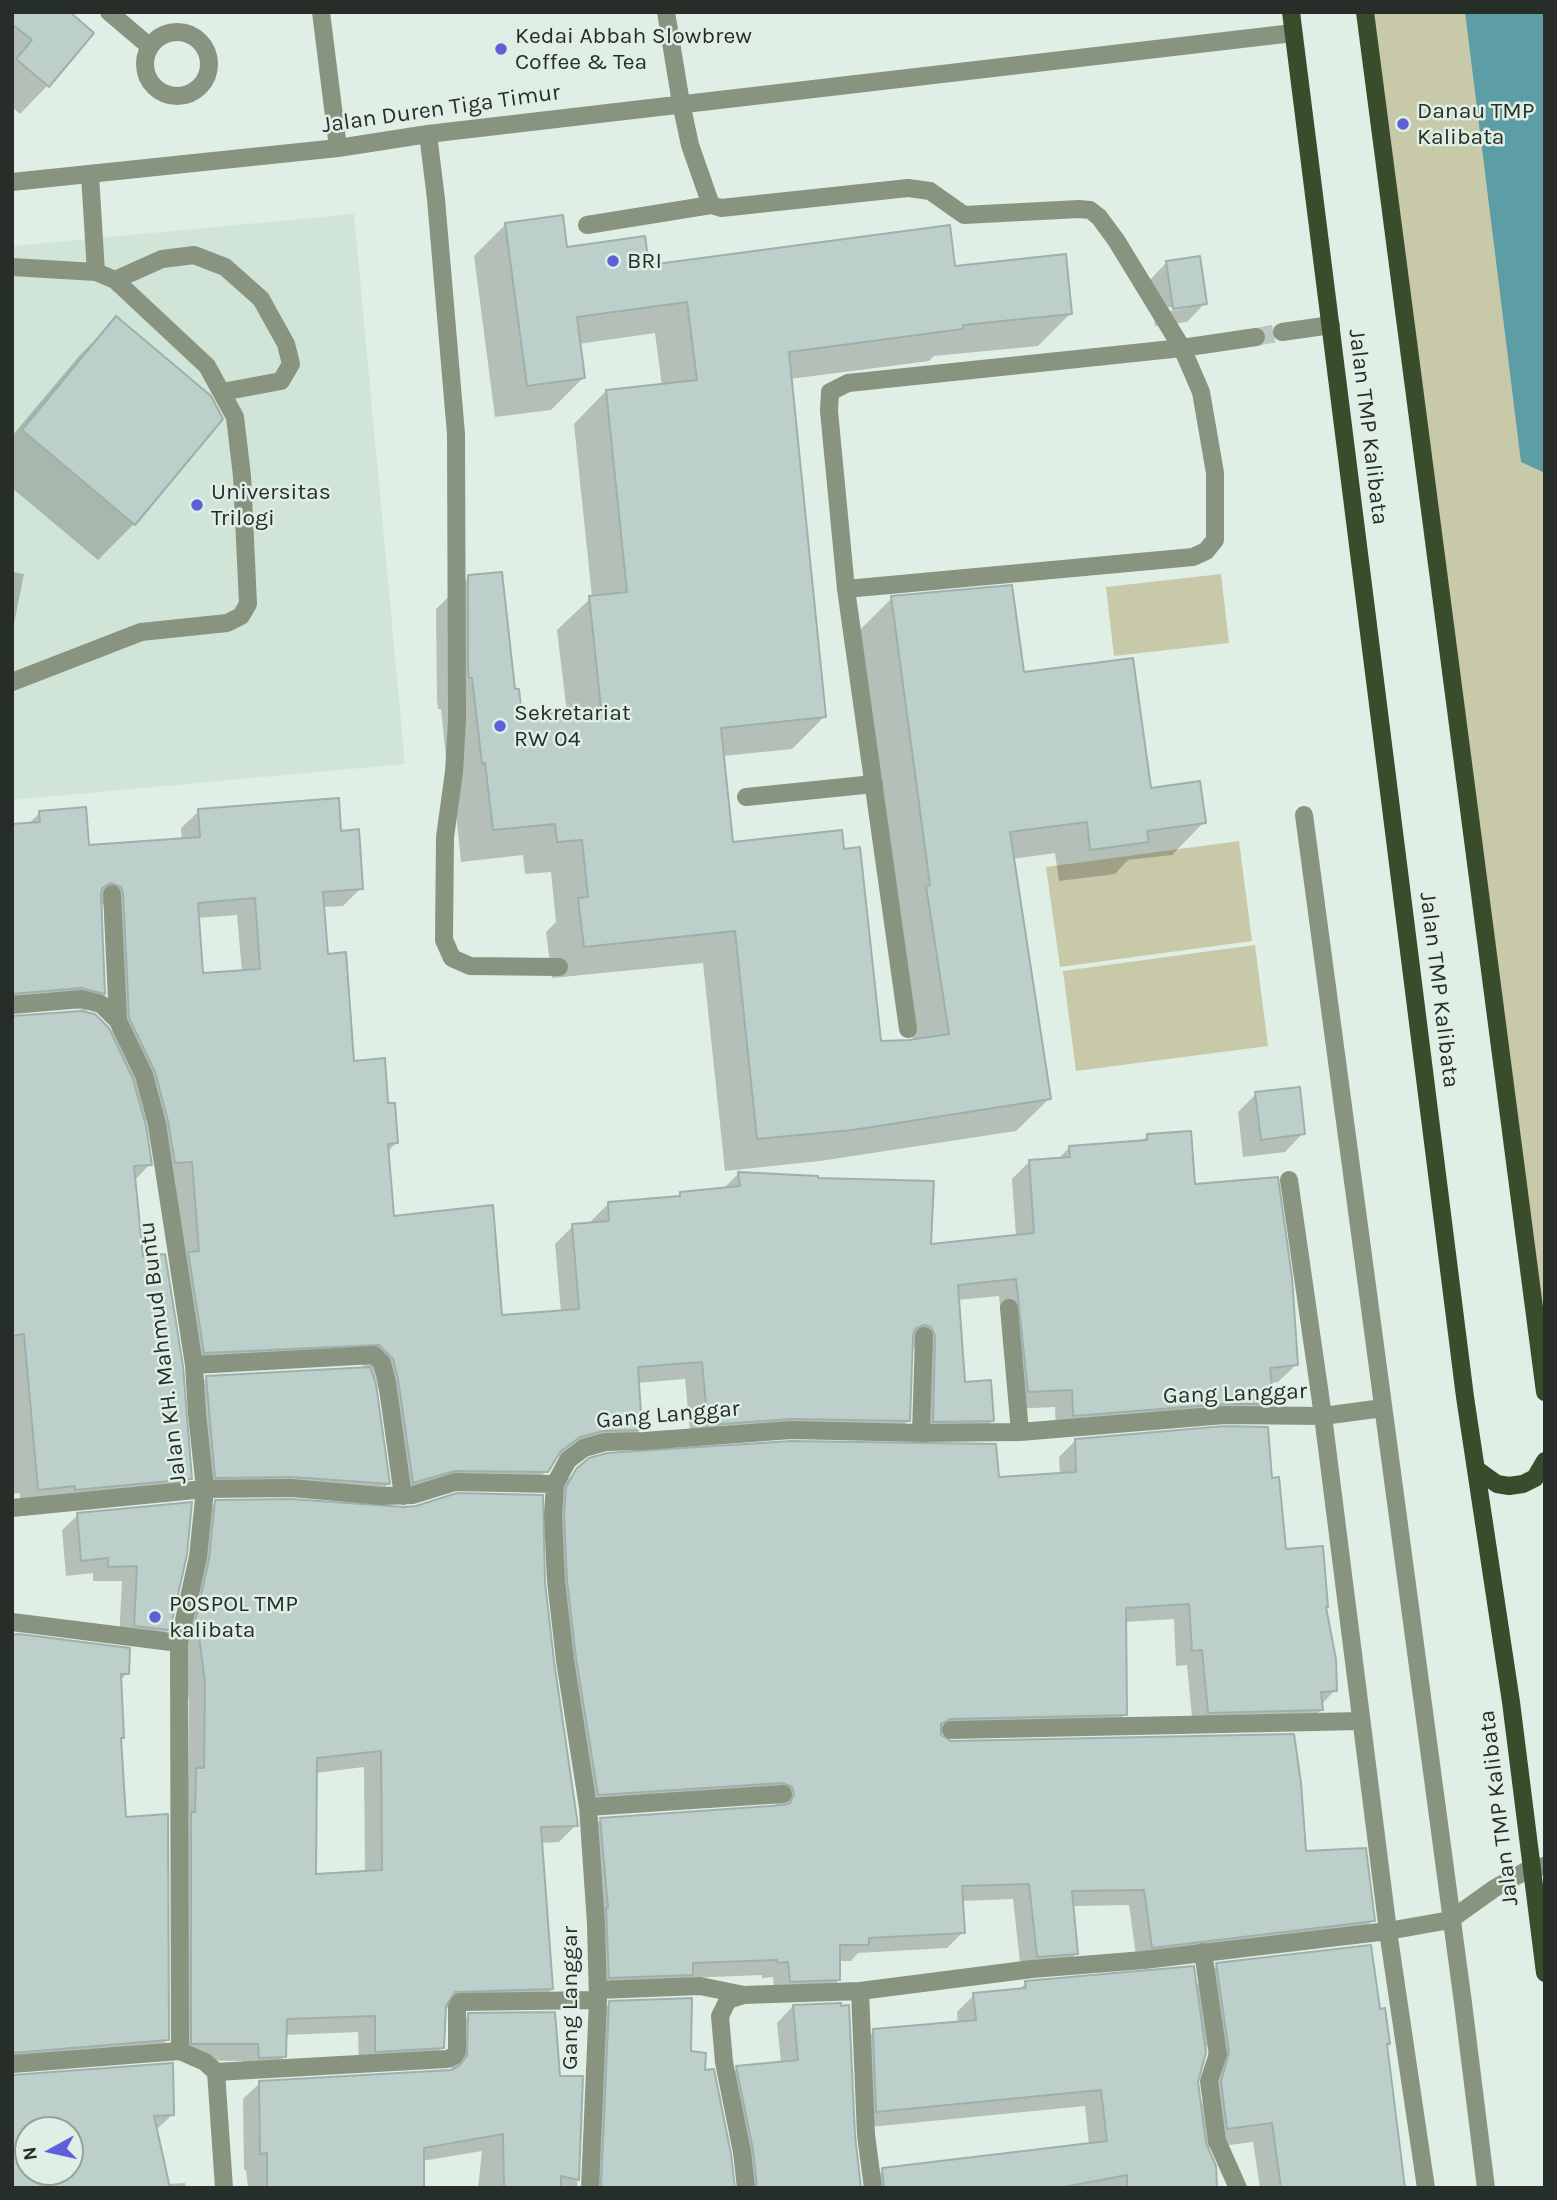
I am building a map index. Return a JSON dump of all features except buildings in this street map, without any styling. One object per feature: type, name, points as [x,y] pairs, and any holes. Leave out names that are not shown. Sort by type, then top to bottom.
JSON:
[{"type":"main road","name":"Jalan TMP Kalibata","points":[[1291,12],[1476,1469],[1538,1867],[1545,1973]]},
{"type":"main road","points":[[1365,12],[1545,1392]]},
{"type":"main road","points":[[1476,1469],[1497,1484],[1509,1486],[1523,1484],[1535,1478],[1545,1461]]},
{"type":"street","points":[[109,12],[149,46]]},
{"type":"street","points":[[321,12],[338,148]]},
{"type":"street","points":[[666,12],[690,145],[711,205]]},
{"type":"street","name":"Jalan Duren Tiga Timur","points":[[12,182],[338,148],[428,134],[681,103],[1293,33]]},
{"type":"street","points":[[428,134],[456,434],[457,721],[454,772],[445,837],[444,940],[452,958],[470,966],[559,967]]},
{"type":"street","points":[[89,175],[96,271]]},
{"type":"street","points":[[587,225],[711,205],[721,208],[908,188],[930,191],[964,215],[1079,209],[1090,211],[1099,217],[1116,240],[1182,348],[1201,391],[1215,473],[1215,540],[1206,551],[1192,557],[846,589]]},
{"type":"street","points":[[115,280],[162,259],[194,255],[225,267],[261,299],[286,344],[291,364],[281,381],[222,392]]},
{"type":"street","points":[[12,267],[96,271],[115,280],[207,366],[235,417],[242,476],[248,604],[246,611],[227,623],[141,632],[12,682]]},
{"type":"street","points":[[1282,332],[1331,325]]},
{"type":"street","points":[[908,1029],[846,589],[829,411],[830,392],[848,383],[1182,348],[1256,337]]},
{"type":"street","points":[[746,797],[874,784]]},
{"type":"street","points":[[1304,815],[1486,2188]]},
{"type":"street","points":[[112,894],[118,1021]]},
{"type":"street","name":"Jalan KH. Mahmud Buntu","points":[[12,1005],[82,999],[101,1004],[118,1021],[144,1075],[157,1124],[194,1365],[205,1489],[198,1557],[179,1643],[180,2051]]},
{"type":"street","points":[[1289,1180],[1323,1416],[1388,1931],[1426,2188]]},
{"type":"street","points":[[1009,1308],[1020,1432]]},
{"type":"street","points":[[921,1433],[924,1336]]},
{"type":"street","points":[[194,1365],[374,1355],[382,1363],[387,1382],[403,1496]]},
{"type":"street","name":"Gang Langgar","points":[[590,2188],[598,1995],[588,1807],[565,1660],[556,1581],[553,1515],[555,1484],[568,1460],[584,1448],[605,1441],[644,1441],[791,1430],[1020,1432],[1225,1415],[1323,1416],[1383,1408]]},
{"type":"street","points":[[12,1508],[205,1489],[291,1488],[403,1496],[455,1482],[555,1484]]},
{"type":"street","points":[[12,1622],[179,1643]]},
{"type":"street","points":[[951,1730],[1360,1721]]},
{"type":"street","points":[[588,1807],[783,1794]]},
{"type":"street","points":[[216,2072],[447,2059],[457,2051],[457,2007],[460,2002],[598,1995],[700,1986],[744,1994],[860,1991],[1019,1970],[1144,1960],[1388,1931],[1450,1920],[1495,1888],[1538,1867]]},
{"type":"street","points":[[1203,1952],[1218,2054],[1209,2081],[1217,2141],[1238,2188]]},
{"type":"street","points":[[860,1991],[866,2135],[873,2188]]},
{"type":"street","points":[[744,1994],[728,2000],[720,2016],[724,2063],[742,2152],[746,2188]]},
{"type":"street","points":[[12,2064],[180,2051],[205,2062],[216,2072],[224,2188]]},
{"type":"shaded area","points":[[1365,12],[1545,12],[1545,1394]]},
{"type":"shaded area","name":"Universitas Trilogi","points":[[354,214],[405,764],[12,800],[12,246]]},
{"type":"shaded area","points":[[1221,574],[1229,643],[1114,656],[1106,587]]},
{"type":"shaded area","points":[[1239,841],[1252,941],[1060,967],[1046,867]]},
{"type":"shaded area","points":[[1255,945],[1268,1046],[1076,1071],[1063,971]]},
{"type":"water","points":[[1465,12],[1545,14],[1545,473],[1521,462]]},
{"type":"tunnel","points":[[1256,337],[1282,332]]},
{"type":"place","name":"Kedai Abbah Slowbrew Coffee & Tea","points":[[501,49]]},
{"type":"place","name":"Danau TMP Kalibata","points":[[1403,124]]},
{"type":"place","name":"BRI","points":[[613,261]]},
{"type":"place","name":"Universitas Trilogi","points":[[197,505]]},
{"type":"place","name":"Sekretariat RW 04","points":[[500,726]]},
{"type":"place","name":"POSPOL TMP kalibata","points":[[155,1617]]}]
